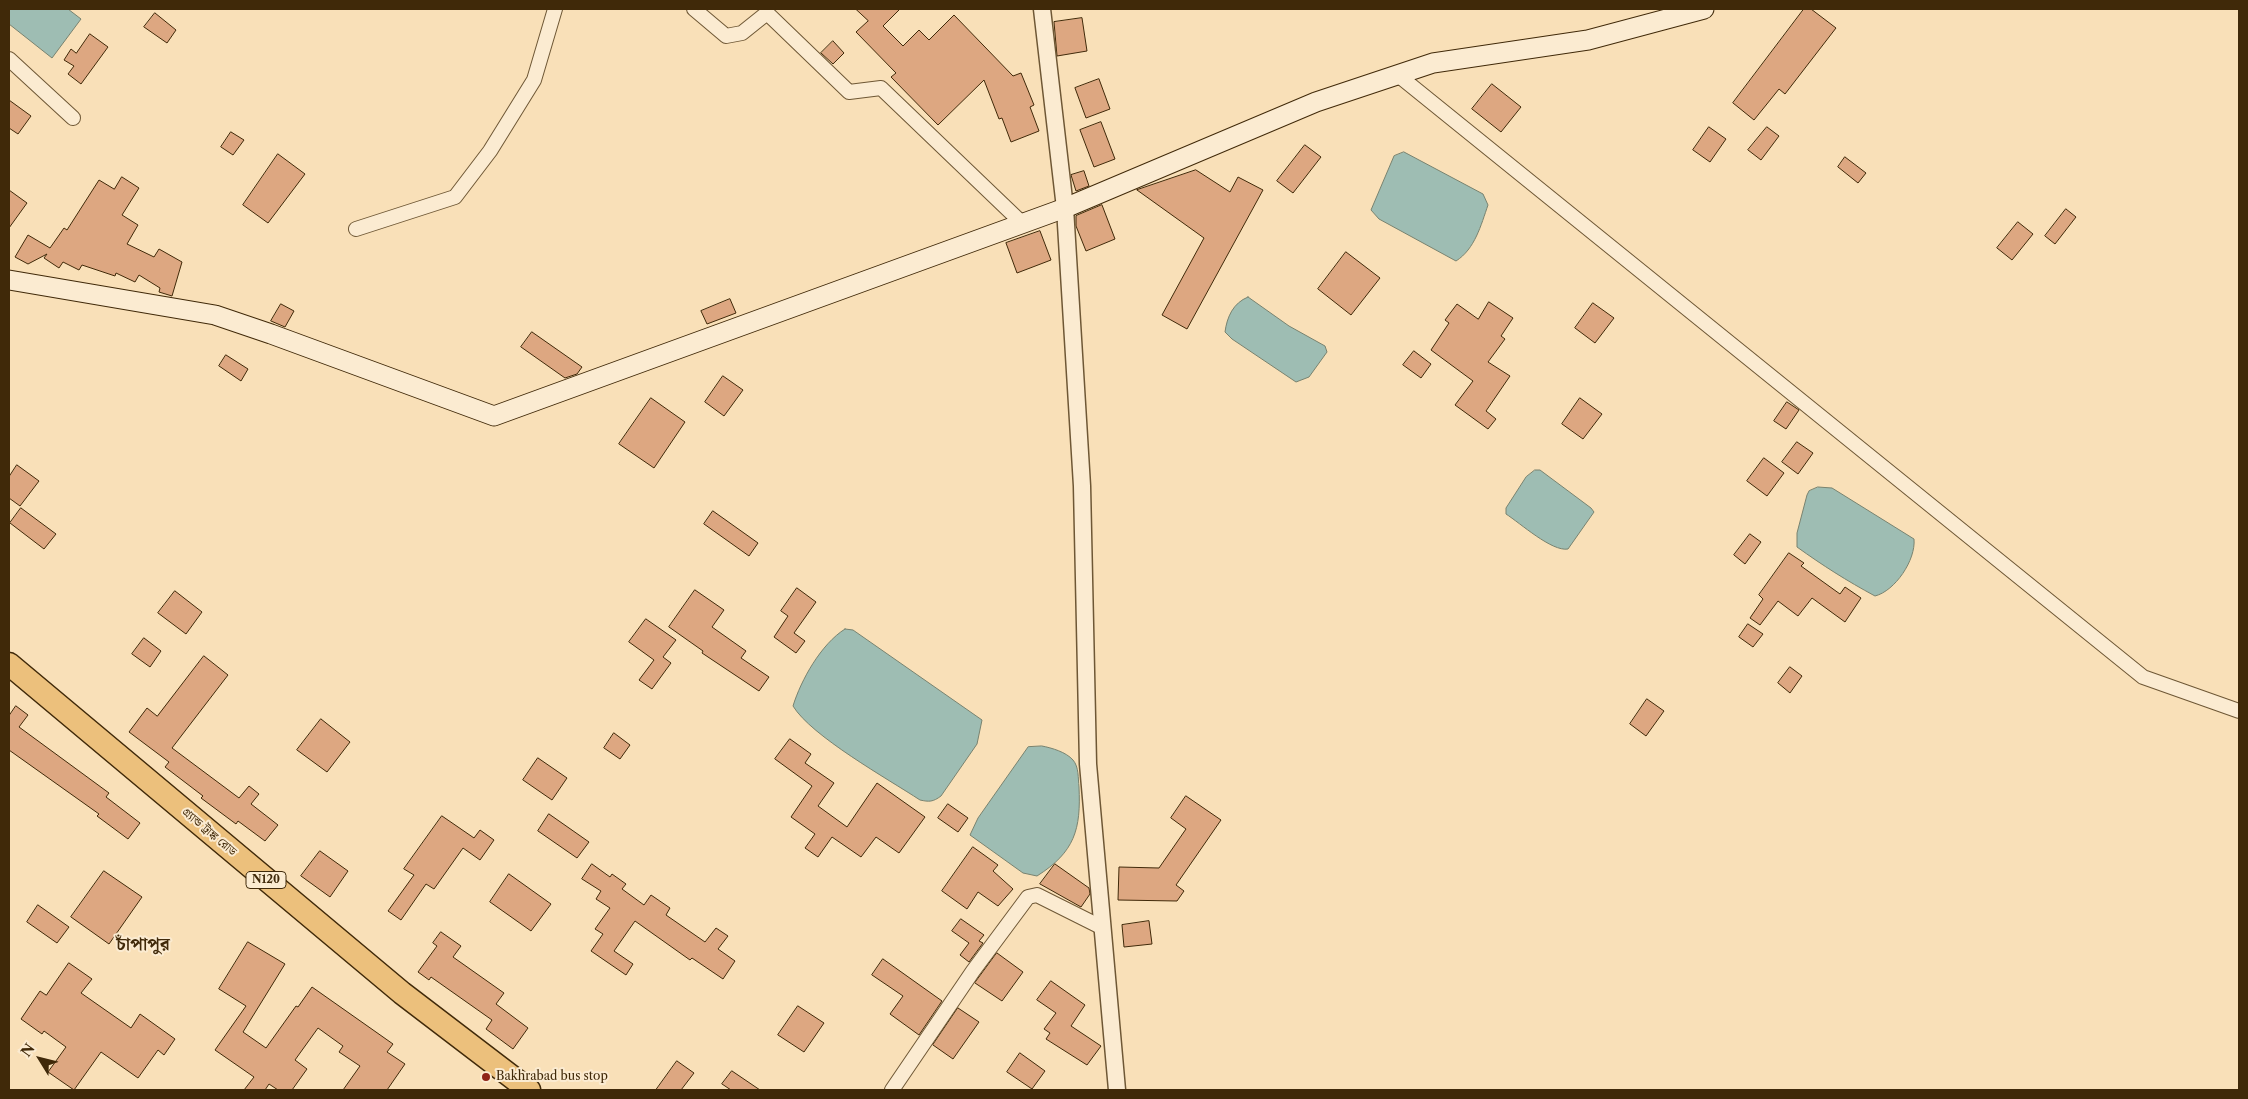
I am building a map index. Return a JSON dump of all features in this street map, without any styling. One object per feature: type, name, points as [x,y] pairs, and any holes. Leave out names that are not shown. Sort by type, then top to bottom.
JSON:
[{"type":"highway","name":"গ্র্যান্ড ট্রাঙ্ক রোড","points":[[9,664],[395,987],[529,1090]]},
{"type":"main road","points":[[9,280],[215,315],[494,416],[1065,208],[1316,102],[1433,63],[1588,40],[1704,9]]},
{"type":"street","points":[[356,229],[455,197],[490,151],[534,80],[555,9]]},
{"type":"street","points":[[694,9],[726,36],[742,33],[767,13],[849,92],[880,88],[1023,224]]},
{"type":"street","points":[[1042,9],[1065,208],[1082,486],[1088,764],[1117,1090]]},
{"type":"street","points":[[9,59],[73,118]]},
{"type":"street","points":[[1398,75],[2143,677],[2239,711]]},
{"type":"street","points":[[892,1090],[967,979],[1028,897],[1037,895],[1103,928]]},
{"type":"water","points":[[9,9],[68,9],[81,19],[52,58],[9,24]]},
{"type":"water","points":[[1404,152],[1483,194],[1488,205],[1480,228],[1468,250],[1456,261],[1379,219],[1371,210],[1394,156]]},
{"type":"water","points":[[1248,297],[1289,326],[1325,346],[1327,352],[1309,377],[1296,382],[1232,339],[1225,332],[1227,321],[1232,311],[1238,303]]},
{"type":"water","points":[[1535,470],[1540,470],[1594,512],[1568,549],[1561,549],[1545,542],[1506,514],[1506,508],[1526,477]]},
{"type":"water","points":[[1818,487],[1832,488],[1914,539],[1912,556],[1908,565],[1903,574],[1890,588],[1875,596],[1835,573],[1797,547],[1797,533],[1807,495],[1809,491]]},
{"type":"water","points":[[845,629],[853,630],[982,720],[977,744],[941,796],[936,799],[920,800],[851,756],[802,718],[793,706],[801,685],[813,663],[828,644]]},
{"type":"water","points":[[1042,746],[1063,753],[1075,763],[1078,773],[1079,815],[1077,827],[1068,848],[1060,858],[1037,876],[1023,873],[970,835],[978,818],[1028,747]]},
{"type":"building","points":[[856,9],[900,9],[883,26],[903,46],[919,30],[929,40],[954,15],[1013,76],[1021,73],[1034,105],[1030,107],[1039,131],[1011,142],[1002,118],[999,119],[984,80],[938,125],[891,77],[896,73],[856,32],[868,21]]},
{"type":"building","points":[[1804,9],[1811,9],[1836,28],[1785,94],[1779,89],[1754,120],[1733,103]]},
{"type":"building","points":[[155,13],[176,30],[167,43],[144,27]]},
{"type":"building","points":[[1082,18],[1087,51],[1057,56],[1054,22]]},
{"type":"building","points":[[90,34],[108,47],[81,84],[68,74],[74,66],[64,60],[71,49],[76,53]]},
{"type":"building","points":[[833,41],[844,53],[833,64],[821,53]]},
{"type":"building","points":[[1099,79],[1110,109],[1086,118],[1075,88]]},
{"type":"building","points":[[1492,84],[1521,107],[1501,132],[1472,109]]},
{"type":"building","points":[[9,100],[31,116],[18,134],[9,128]]},
{"type":"building","points":[[1101,122],[1115,159],[1094,167],[1080,130]]},
{"type":"building","points":[[1709,127],[1726,139],[1710,162],[1693,150]]},
{"type":"building","points":[[1767,127],[1779,136],[1761,160],[1748,150]]},
{"type":"building","points":[[231,132],[244,140],[233,155],[221,147]]},
{"type":"building","points":[[1305,145],[1321,157],[1293,193],[1277,181]]},
{"type":"building","points":[[278,154],[305,174],[268,223],[243,205]]},
{"type":"building","points":[[1845,157],[1866,173],[1858,183],[1838,167]]},
{"type":"building","points":[[1196,170],[1230,192],[1238,177],[1263,190],[1187,329],[1162,315],[1204,238],[1137,190]]},
{"type":"building","points":[[1084,171],[1089,186],[1076,191],[1071,175]]},
{"type":"building","points":[[122,177],[139,188],[122,215],[138,225],[127,244],[154,257],[159,249],[182,262],[172,296],[159,292],[160,288],[139,275],[135,282],[116,273],[115,276],[82,265],[79,270],[63,262],[59,268],[44,258],[47,254],[28,264],[15,257],[28,235],[50,248],[64,228],[67,230],[99,180],[114,189]]},
{"type":"building","points":[[9,190],[27,203],[9,228]]},
{"type":"building","points":[[1102,205],[1115,239],[1086,251],[1076,226],[1076,216]]},
{"type":"building","points":[[2066,209],[2076,217],[2055,244],[2045,236]]},
{"type":"building","points":[[2018,222],[2033,234],[2012,260],[1997,248]]},
{"type":"building","points":[[1040,231],[1051,260],[1017,273],[1006,243]]},
{"type":"building","points":[[1346,252],[1380,278],[1351,315],[1318,289]]},
{"type":"building","points":[[730,299],[736,313],[707,324],[701,311]]},
{"type":"building","points":[[1489,302],[1513,318],[1501,336],[1505,339],[1488,362],[1510,376],[1486,411],[1496,419],[1488,429],[1455,405],[1473,381],[1431,350],[1449,323],[1445,320],[1457,304],[1478,319]]},
{"type":"building","points":[[1593,303],[1614,318],[1595,343],[1575,328]]},
{"type":"building","points":[[281,304],[294,311],[285,327],[271,321]]},
{"type":"building","points":[[532,332],[582,367],[577,374],[565,378],[521,347]]},
{"type":"building","points":[[1414,351],[1431,364],[1421,378],[1403,365]]},
{"type":"building","points":[[226,355],[248,369],[241,381],[219,366]]},
{"type":"building","points":[[723,376],[743,390],[724,416],[705,402]]},
{"type":"building","points":[[651,398],[685,422],[654,468],[619,444]]},
{"type":"building","points":[[1580,398],[1602,414],[1583,439],[1562,424]]},
{"type":"building","points":[[1787,402],[1799,410],[1786,429],[1774,421]]},
{"type":"building","points":[[1797,442],[1813,453],[1798,474],[1782,462]]},
{"type":"building","points":[[1764,458],[1784,473],[1767,496],[1747,481]]},
{"type":"building","points":[[17,465],[39,481],[20,506],[9,498],[9,477]]},
{"type":"building","points":[[21,508],[56,534],[44,549],[10,523]]},
{"type":"building","points":[[713,511],[758,543],[749,556],[704,524]]},
{"type":"building","points":[[1750,534],[1761,542],[1745,564],[1734,555]]},
{"type":"building","points":[[1789,553],[1804,563],[1801,566],[1840,594],[1845,587],[1861,598],[1845,622],[1812,598],[1798,616],[1778,601],[1760,625],[1750,618],[1763,599],[1759,595]]},
{"type":"building","points":[[797,588],[816,602],[794,633],[805,641],[796,653],[774,637],[788,616],[781,611]]},
{"type":"building","points":[[695,590],[724,610],[712,627],[746,651],[741,658],[769,677],[759,691],[702,653],[703,651],[669,627]]},
{"type":"building","points":[[175,591],[202,612],[186,634],[158,613]]},
{"type":"building","points":[[646,619],[676,640],[663,657],[671,663],[652,689],[639,680],[654,660],[629,642]]},
{"type":"building","points":[[1748,624],[1763,634],[1753,647],[1739,637]]},
{"type":"building","points":[[144,638],[161,651],[150,667],[132,654]]},
{"type":"building","points":[[204,656],[228,675],[172,748],[239,798],[249,786],[259,794],[251,804],[278,825],[265,841],[238,821],[236,824],[201,798],[203,796],[165,767],[169,762],[129,732],[147,708],[157,716]]},
{"type":"building","points":[[1790,667],[1802,676],[1790,693],[1778,683]]},
{"type":"building","points":[[1647,699],[1664,711],[1646,736],[1630,724]]},
{"type":"building","points":[[16,706],[28,715],[19,727],[109,793],[106,797],[140,823],[128,839],[97,816],[99,814],[9,750],[9,716]]},
{"type":"building","points":[[321,719],[350,742],[327,772],[297,750]]},
{"type":"building","points":[[614,733],[630,745],[620,759],[604,748]]},
{"type":"building","points":[[790,739],[811,754],[805,763],[834,783],[818,806],[847,827],[877,783],[925,817],[899,853],[876,837],[861,857],[832,837],[818,857],[805,848],[815,834],[791,817],[812,786],[775,759]]},
{"type":"building","points":[[538,758],[567,778],[552,800],[523,780]]},
{"type":"building","points":[[1186,796],[1221,820],[1176,885],[1184,891],[1177,901],[1118,900],[1119,867],[1159,868],[1186,829],[1171,818]]},
{"type":"building","points":[[948,804],[968,818],[958,832],[938,818]]},
{"type":"building","points":[[549,814],[589,842],[577,858],[538,831]]},
{"type":"building","points":[[442,816],[474,838],[480,830],[494,840],[480,860],[463,848],[434,889],[426,884],[401,920],[388,911],[414,875],[404,869]]},
{"type":"building","points":[[973,847],[998,865],[993,871],[1013,889],[998,906],[978,892],[967,909],[942,891]]},
{"type":"building","points":[[320,851],[348,871],[330,897],[301,876]]},
{"type":"building","points":[[592,864],[610,877],[612,874],[626,884],[622,889],[644,905],[651,895],[670,908],[666,915],[705,942],[716,928],[728,936],[718,949],[735,961],[723,979],[692,958],[690,960],[635,921],[614,951],[633,964],[626,975],[591,951],[603,934],[595,929],[610,908],[596,899],[601,891],[582,879]]},
{"type":"building","points":[[1055,864],[1089,888],[1090,894],[1081,907],[1040,884]]},
{"type":"building","points":[[104,871],[142,897],[109,944],[71,917]]},
{"type":"building","points":[[509,874],[551,904],[531,931],[490,902]]},
{"type":"building","points":[[38,905],[69,927],[57,943],[27,922]]},
{"type":"building","points":[[961,919],[984,935],[979,941],[983,943],[969,962],[960,955],[969,943],[952,931]]},
{"type":"building","points":[[1149,921],[1152,944],[1124,947],[1122,925]]},
{"type":"building","points":[[441,932],[461,946],[453,957],[504,993],[496,1004],[528,1028],[513,1049],[486,1029],[492,1020],[431,977],[429,980],[418,972],[437,946],[433,943]]},
{"type":"building","points":[[248,942],[285,964],[243,1032],[266,1048],[312,987],[393,1044],[387,1052],[405,1064],[387,1090],[343,1090],[360,1066],[339,1052],[343,1046],[318,1028],[295,1060],[307,1069],[292,1090],[278,1090],[269,1084],[265,1090],[244,1090],[254,1077],[215,1050],[246,1006],[219,989]]},
{"type":"building","points":[[997,953],[1023,972],[1002,1001],[975,983]]},
{"type":"building","points":[[883,959],[942,1001],[919,1035],[890,1014],[903,996],[872,975]]},
{"type":"building","points":[[69,963],[92,979],[81,993],[131,1028],[140,1014],[175,1039],[164,1055],[158,1050],[138,1078],[101,1052],[74,1090],[48,1072],[66,1047],[44,1031],[42,1034],[21,1019],[40,991],[46,995]]},
{"type":"building","points":[[1051,981],[1085,1005],[1071,1026],[1101,1046],[1087,1065],[1046,1039],[1050,1033],[1044,1029],[1056,1013],[1037,1000]]},
{"type":"building","points":[[798,1006],[824,1023],[804,1052],[778,1035]]},
{"type":"building","points":[[958,1008],[979,1022],[953,1059],[933,1045]]},
{"type":"building","points":[[1020,1053],[1045,1071],[1032,1089],[1007,1072]]},
{"type":"building","points":[[677,1061],[694,1073],[681,1090],[656,1090]]},
{"type":"building","points":[[732,1071],[760,1090],[731,1090],[722,1084]]},
{"type":"place","name":"Bakhrabad bus stop","points":[[486,1077]]},
{"type":"district","name":"চাঁপাপুর","points":[[143,945]]}]
